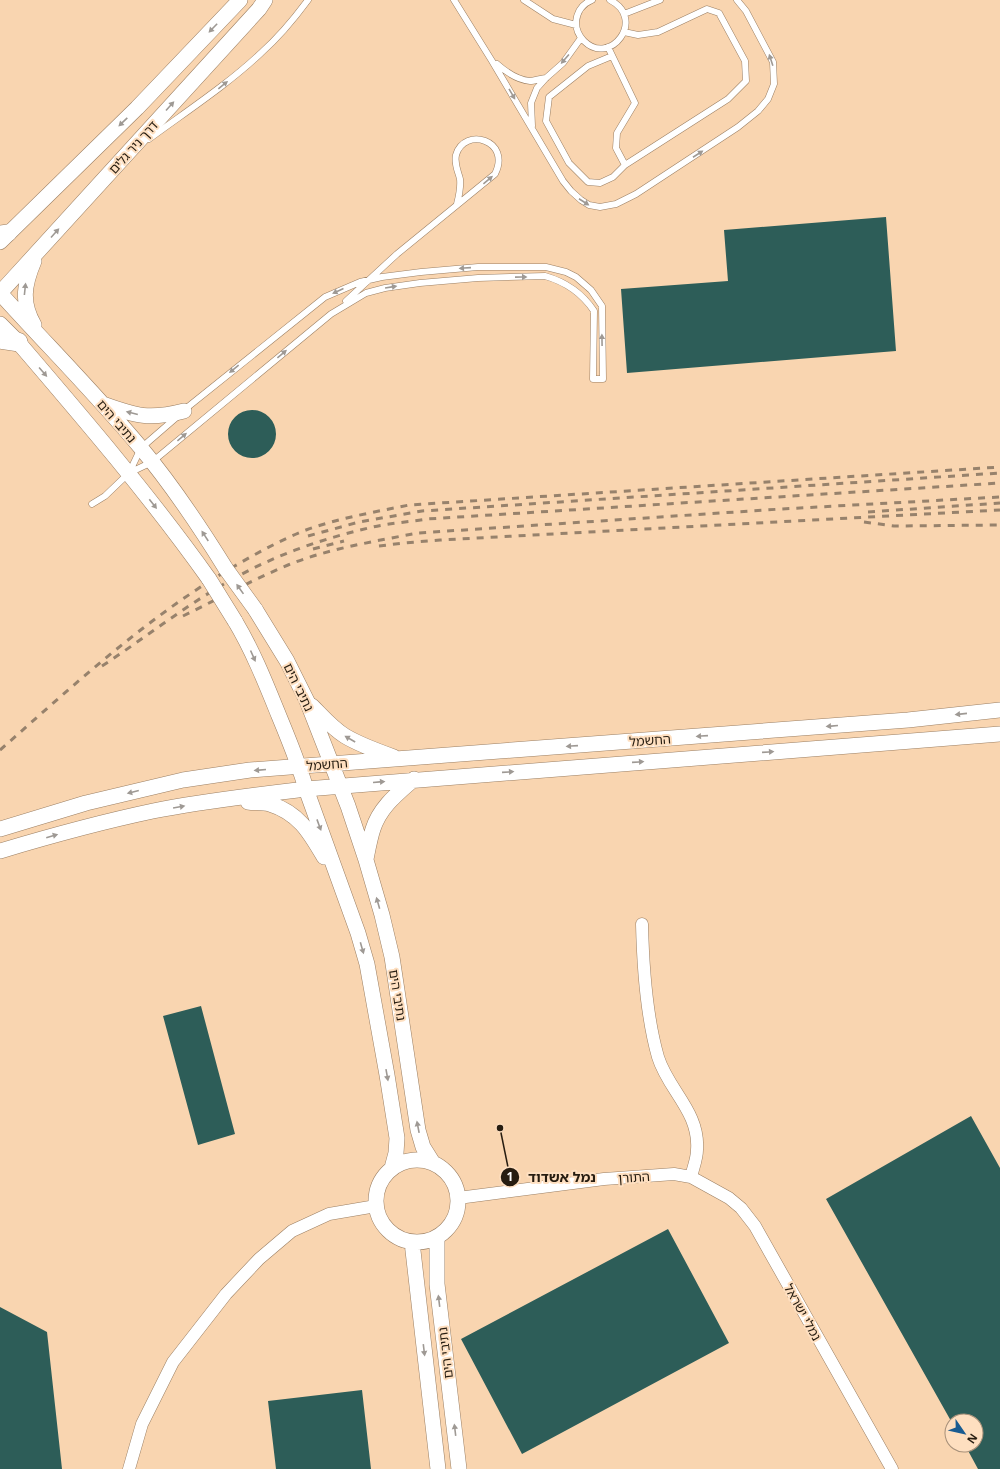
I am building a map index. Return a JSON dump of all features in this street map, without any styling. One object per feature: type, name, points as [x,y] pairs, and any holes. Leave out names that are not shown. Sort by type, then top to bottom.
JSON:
[{"type":"street","name":"דרך ניר גלים","points":[[3,236],[137,108],[240,0]]},
{"type":"street","name":"דרך ניר גלים","points":[[0,293],[259,9],[265,0]]},
{"type":"street","points":[[37,252],[27,277],[24,294],[28,315],[41,339]]},
{"type":"street","name":"נתיבי הים","points":[[0,293],[102,404],[152,462],[255,609],[287,661],[307,701],[340,785],[366,860],[382,915],[392,957],[418,1130],[423,1147],[433,1163]]},
{"type":"street","name":"נתיבי הים","points":[[0,324],[9,341],[129,473],[169,524],[209,579],[248,643],[270,692],[299,766],[358,932],[367,964],[397,1138],[396,1153],[392,1168]]},
{"type":"street","points":[[102,404],[130,414],[143,416],[158,416],[184,411]]},
{"type":"street","points":[[307,701],[343,735],[359,744],[399,759]]},
{"type":"street","name":"החשמל","points":[[0,829],[86,803],[183,780],[250,770],[908,720],[1000,710]]},
{"type":"street","name":"החשמל","points":[[222,799],[340,785],[1000,734]]},
{"type":"street","points":[[366,860],[373,828],[380,813],[391,799],[414,779]]},
{"type":"street","points":[[0,851],[73,830],[153,811],[222,799],[270,804],[284,810],[298,819],[307,828],[342,887]]},
{"type":"street","points":[[642,924],[643,971],[650,1020],[658,1057],[664,1072],[693,1120],[696,1131],[697,1151],[691,1177]]},
{"type":"street","points":[[422,1160],[433,1163],[442,1168],[456,1187],[458,1198],[457,1210],[453,1221],[446,1230],[437,1237],[425,1241],[412,1242],[401,1239],[388,1230],[378,1216],[376,1195],[379,1184],[384,1175],[402,1162],[422,1160]]},
{"type":"street","name":"התורן","points":[[458,1198],[604,1179],[674,1174],[691,1177]]},
{"type":"street","name":"נמלי ישראל","points":[[691,1177],[729,1198],[741,1208],[755,1226],[892,1469]]},
{"type":"street","points":[[129,1469],[142,1424],[173,1362],[226,1294],[259,1259],[292,1231],[329,1214],[376,1206]]},
{"type":"street","name":"נתיבי הים","points":[[437,1237],[437,1284],[459,1469]]},
{"type":"street","name":"נתיבי הים","points":[[412,1242],[438,1469]]},
{"type":"lane","points":[[124,157],[214,92],[262,53],[308,0]]},
{"type":"lane","points":[[454,0],[563,181],[581,200],[590,206],[600,207],[616,204],[636,194],[738,127],[758,111],[768,99],[774,84],[773,62],[746,11],[737,0]]},
{"type":"lane","points":[[524,0],[553,19],[576,25]]},
{"type":"lane","points":[[592,0],[583,5],[579,11],[576,25],[577,32],[586,44],[601,48],[615,44],[624,32],[626,26],[624,14],[620,7],[610,0]]},
{"type":"lane","points":[[624,14],[660,0]]},
{"type":"lane","points":[[612,56],[588,66],[549,96],[546,121],[569,163],[588,182],[600,183],[613,176],[625,164],[728,98],[746,81],[745,61],[719,13],[707,9],[658,32],[638,35],[624,32]]},
{"type":"lane","points":[[532,130],[531,103],[537,88],[563,63],[581,38]]},
{"type":"lane","points":[[608,47],[635,102],[617,133],[616,148],[625,164]]},
{"type":"lane","points":[[492,61],[514,76],[530,81],[546,78]]},
{"type":"lane","points":[[92,504],[105,496],[129,473],[152,462],[331,314],[457,204],[491,179],[496,174],[499,167],[499,160],[495,147],[490,143],[483,140],[470,140],[459,149],[455,162],[460,179],[460,191],[457,204]]},
{"type":"lane","points":[[129,473],[141,448],[184,411],[326,297],[346,288],[368,281],[421,272],[478,267],[546,267],[566,272],[584,283],[602,306],[602,379],[593,380],[594,311],[588,302],[571,287],[558,280],[545,276],[478,278],[420,283],[385,288],[366,294],[331,314]]},
{"type":"shaded area","points":[[0,0],[1000,0],[1000,1469],[0,1469]]},
{"type":"building","points":[[886,217],[896,351],[627,373],[621,289],[728,281],[724,230]]},
{"type":"building","points":[[252,410],[261,412],[269,417],[274,425],[276,434],[274,443],[269,451],[261,456],[252,458],[243,456],[235,451],[230,443],[228,434],[230,425],[235,417],[243,412]]},
{"type":"building","points":[[201,1006],[235,1134],[198,1145],[163,1016]]},
{"type":"building","points":[[971,1116],[1000,1168],[1000,1469],[978,1469],[969,1453],[984,1453],[984,1413],[946,1413],[826,1199]]},
{"type":"building","points":[[668,1229],[729,1343],[522,1454],[461,1339]]},
{"type":"building","points":[[0,1307],[47,1332],[62,1469],[0,1469]]},
{"type":"building","points":[[362,1390],[371,1469],[276,1469],[268,1401]]},
{"type":"railway","points":[[0,750],[112,653],[141,630],[201,587],[278,542],[306,530],[331,522],[409,505],[1000,467]]},
{"type":"railway","points":[[308,536],[359,522],[422,511],[1000,473]]},
{"type":"railway","points":[[102,666],[198,600],[248,571],[300,548],[336,536],[379,526],[427,519],[1000,483]]},
{"type":"railway","points":[[183,616],[261,577],[303,559],[352,546],[418,533],[781,509],[1000,497]]},
{"type":"railway","points":[[868,512],[1000,503]]},
{"type":"railway","points":[[379,546],[440,540],[1000,510]]},
{"type":"railway","points":[[864,522],[894,526],[1000,525]]},
{"type":"railway","points":[[313,549],[344,541]]},
{"type":"place","name":"נמל אשדוד","points":[[500,1128]]}]
